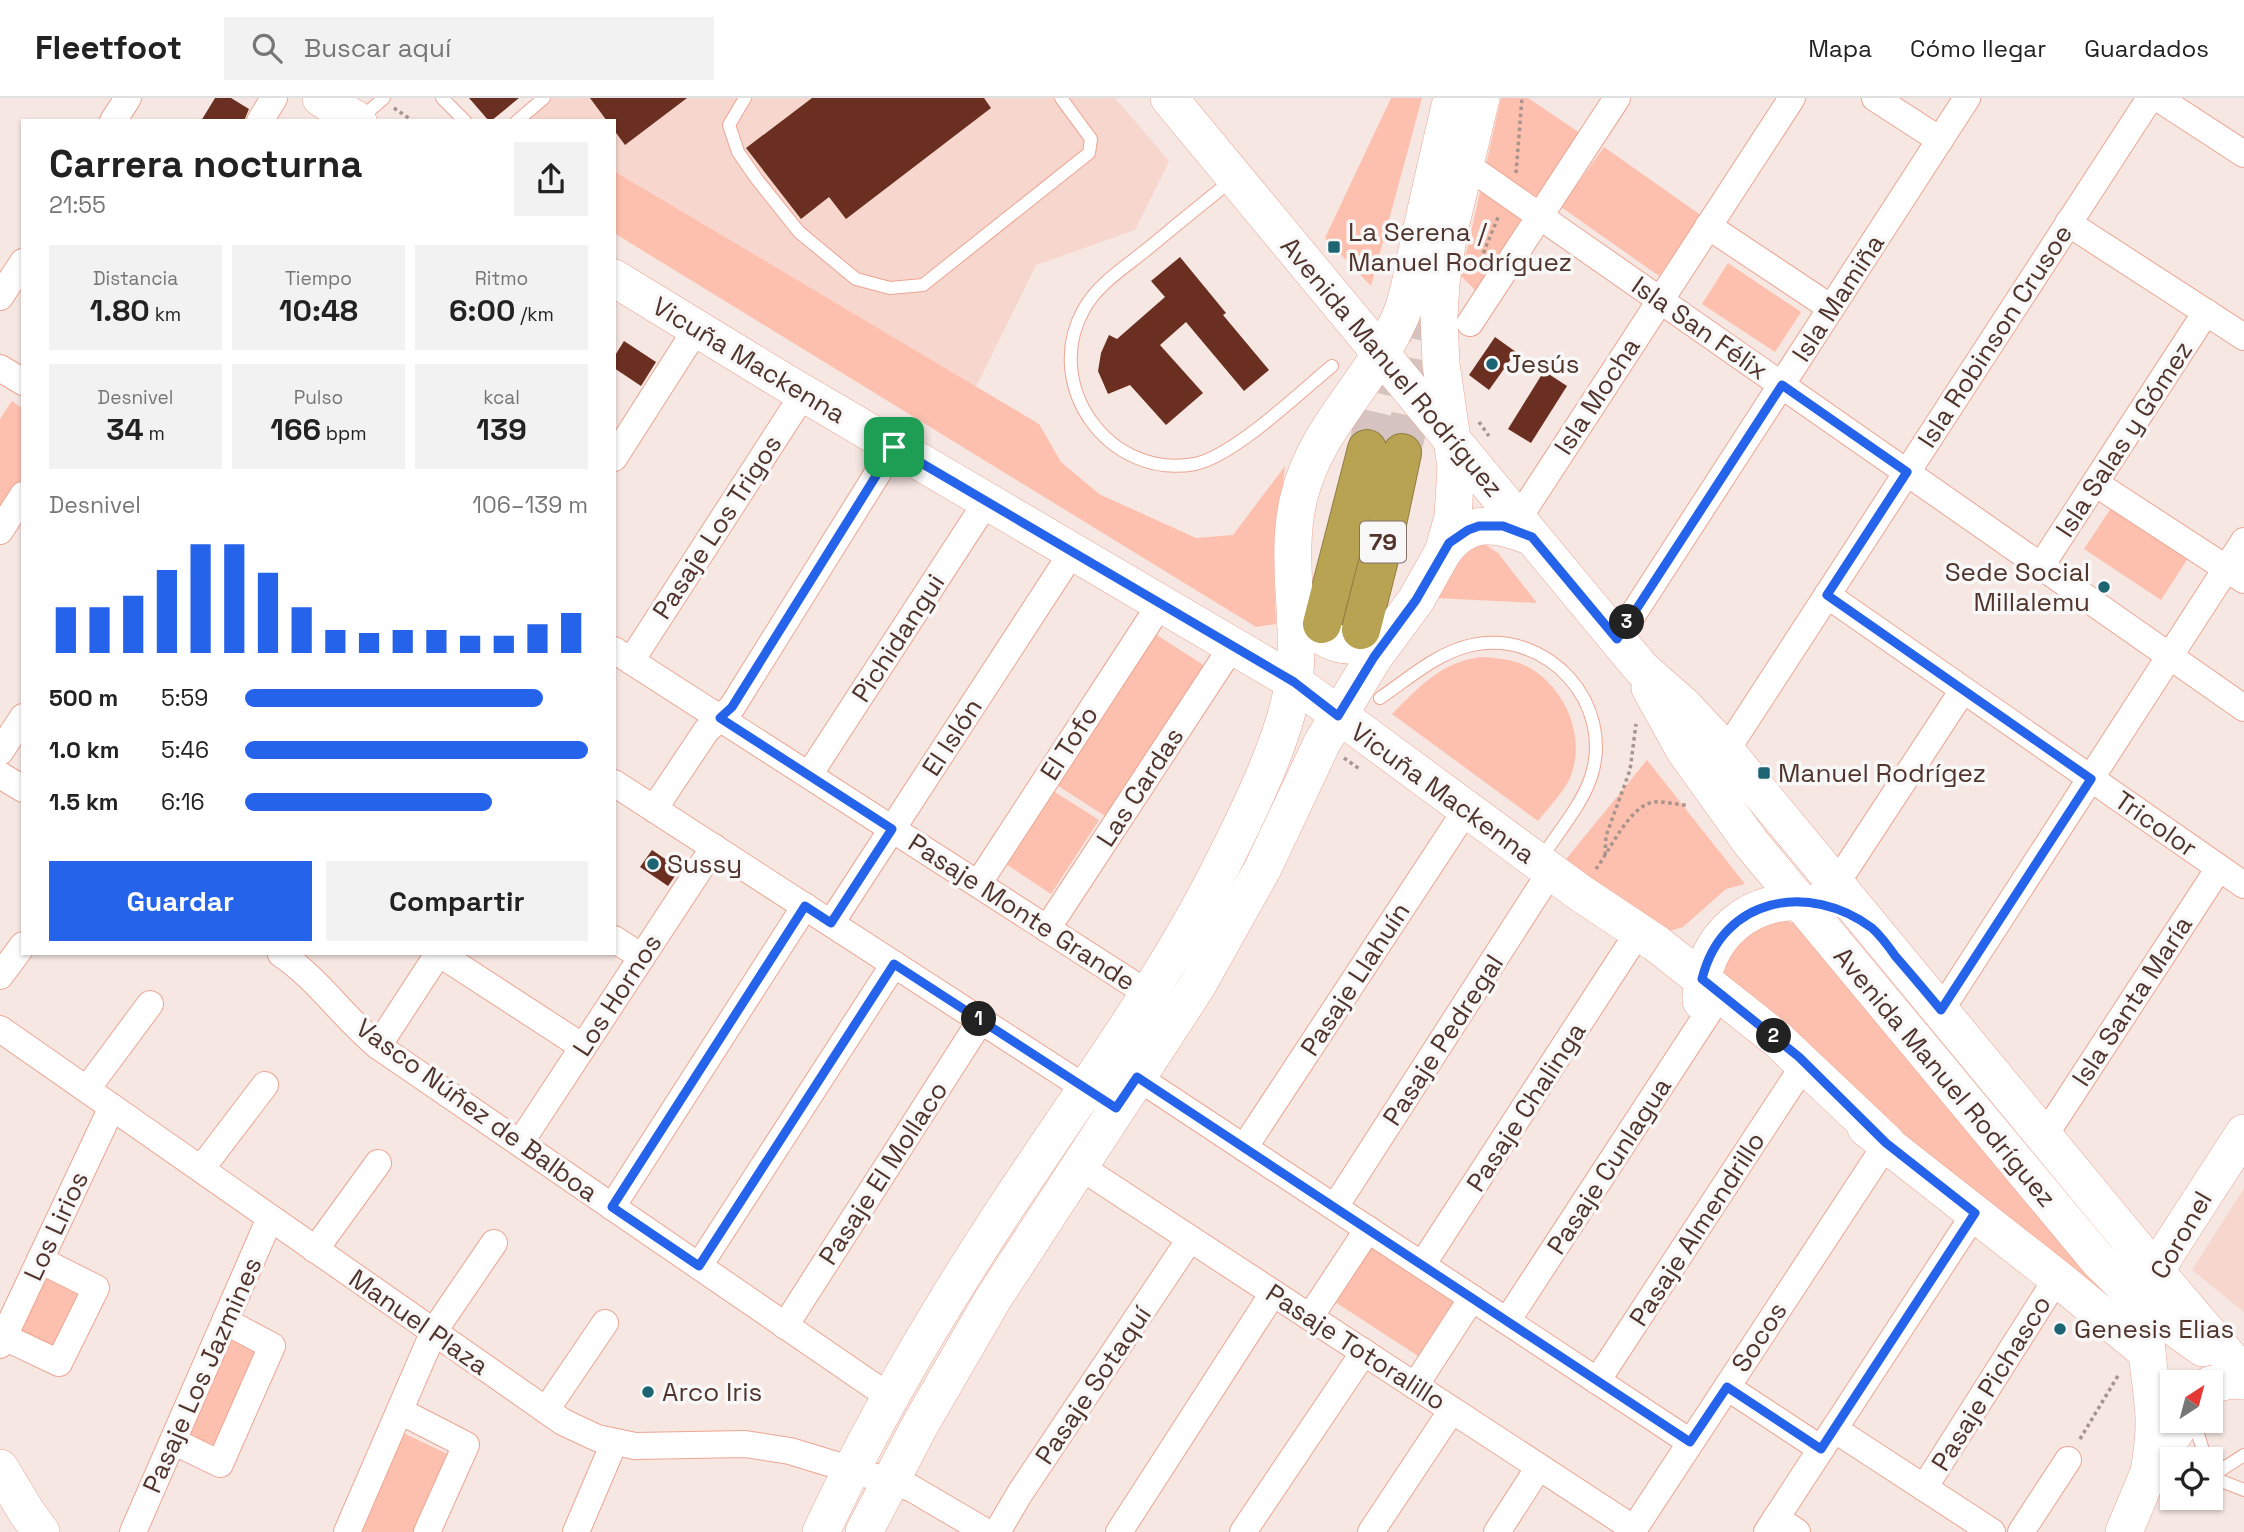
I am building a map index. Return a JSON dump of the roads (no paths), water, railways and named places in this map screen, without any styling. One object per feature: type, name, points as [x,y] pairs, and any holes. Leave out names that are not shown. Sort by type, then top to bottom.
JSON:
[{"type":"highway","name":"79","points":[[1309,617],[1384,451],[1382,547],[1376,632]]},
{"type":"main road","points":[[321,98],[355,119]]},
{"type":"main road","name":"Avenida Manuel Rodríguez","points":[[1169,98],[1641,668],[1684,706],[1726,751],[2244,1378]]},
{"type":"main road","points":[[1452,98],[1407,295],[1397,324],[1381,353],[1320,440],[1306,473],[1294,519],[1292,544],[1309,617],[1316,632],[1343,645],[1363,645],[1416,600],[1443,552],[1450,531],[1455,503],[1455,442],[1441,364],[1439,317],[1444,259],[1481,98]]},
{"type":"main road","name":"Vicuña Mackenna","points":[[616,279],[894,447],[1294,682],[1330,729],[1466,810],[1606,909],[1642,946],[1796,1077],[1886,1143],[2057,1279],[2134,1362]]},
{"type":"main road","points":[[1443,552],[1458,535],[1479,526],[1525,528]]},
{"type":"main road","points":[[821,1532],[850,1470],[968,1267],[1147,993],[1205,897],[1251,805],[1276,742],[1309,617]]},
{"type":"main road","points":[[863,1532],[987,1308],[1197,986],[1231,928],[1280,834],[1376,632]]},
{"type":"main road","name":"Avenida Manuel Rodríguez","points":[[1641,668],[1685,751],[1726,809],[1797,900],[2098,1260],[2146,1307],[2244,1378]]},
{"type":"main road","points":[[1704,997],[1708,960],[1717,942],[1733,925],[1760,908],[1797,900],[1828,906],[1875,930]]},
{"type":"main road","points":[[1642,946],[1689,949],[1717,942]]},
{"type":"main road","name":"Vicuña Mackenna","points":[[1704,997],[1799,1057],[1886,1143]]},
{"type":"main road","name":"Coronel","points":[[2155,1480],[2154,1420],[2134,1362],[2146,1307],[2156,1272],[2244,1133]]},
{"type":"main road","points":[[2223,1382],[2244,1378]]},
{"type":"main road","points":[[2124,1532],[2155,1480],[2177,1433]]},
{"type":"main road","points":[[0,1468],[41,1532]]},
{"type":"street","points":[[114,119],[128,98]]},
{"type":"street","points":[[261,119],[274,98]]},
{"type":"street","points":[[1470,323],[1616,98]]},
{"type":"street","name":"Isla Mocha","points":[[1525,528],[1660,300],[1792,98]]},
{"type":"street","points":[[1875,98],[1940,140]]},
{"type":"street","name":"Isla Mamiña","points":[[1617,639],[1968,98]]},
{"type":"street","name":"Isla Robinson Crusoe","points":[[1726,751],[2150,98]]},
{"type":"street","points":[[2158,98],[2244,154]]},
{"type":"street","name":"Isla San Félix","points":[[1465,164],[2244,708]]},
{"type":"street","points":[[2068,223],[2244,337]]},
{"type":"street","points":[[1708,226],[1831,308]]},
{"type":"street","points":[[0,297],[21,264]]},
{"type":"street","name":"Isla Salas y Gómez","points":[[2041,566],[2206,313]]},
{"type":"street","points":[[616,455],[697,328]]},
{"type":"street","points":[[0,368],[21,381]]},
{"type":"street","name":"Pasaje Los Trigos","points":[[623,655],[804,393]]},
{"type":"street","points":[[654,809],[706,731],[732,707],[894,447]]},
{"type":"street","points":[[2095,483],[2235,574]]},
{"type":"street","points":[[0,531],[21,498]]},
{"type":"street","name":"Pichidangui","points":[[809,775],[987,501]]},
{"type":"street","points":[[1941,1010],[2170,656],[2235,574],[2244,541]]},
{"type":"street","name":"El Islón","points":[[831,923],[1073,551]]},
{"type":"street","name":"Tricolor","points":[[1827,595],[2244,885]]},
{"type":"street","name":"El Tofo","points":[[978,884],[1161,603]]},
{"type":"street","name":"Las Cardas","points":[[1047,929],[1233,645]]},
{"type":"street","name":"Pasaje Monte Grande","points":[[623,655],[1147,993]]},
{"type":"street","points":[[1836,884],[1963,690]]},
{"type":"street","points":[[0,752],[21,720]]},
{"type":"street","points":[[0,775],[21,788]]},
{"type":"street","points":[[616,784],[1116,1108]]},
{"type":"street","name":"Pasaje Llahuín","points":[[1244,1148],[1466,810]]},
{"type":"street","name":"Los Hornos","points":[[520,1143],[713,847]]},
{"type":"street","name":"Isla Santa María","points":[[2045,1135],[2219,868]]},
{"type":"street","name":"Pasaje Pedregal","points":[[1335,1208],[1564,881]]},
{"type":"street","points":[[612,1207],[805,906]]},
{"type":"street","points":[[616,940],[642,957]]},
{"type":"street","name":"Pasaje Chalinga","points":[[1422,1265],[1642,946]]},
{"type":"street","points":[[0,976],[21,947]]},
{"type":"street","points":[[378,1046],[438,955]]},
{"type":"street","points":[[441,955],[583,1047]]},
{"type":"street","name":"Vasco Núñez de Balboa","points":[[291,957],[378,1046],[891,1398]]},
{"type":"street","points":[[699,1266],[894,964]]},
{"type":"street","name":"Pasaje Cunlagua","points":[[1507,1321],[1704,997]]},
{"type":"street","points":[[88,1089],[150,1004]]},
{"type":"street","name":"Pasaje El Mollaco","points":[[785,1326],[981,1020]]},
{"type":"street","name":"Manuel Plaza","points":[[0,1029],[270,1219],[581,1432],[614,1443],[658,1446],[769,1446],[911,1488],[986,1532]]},
{"type":"street","points":[[1137,1077],[1690,1442]]},
{"type":"street","name":"Pasaje Almendrillo","points":[[1597,1381],[1796,1077]]},
{"type":"street","points":[[201,1169],[265,1085]]},
{"type":"street","name":"Los Lirios","points":[[2,1341],[112,1107]]},
{"type":"street","name":"Socos","points":[[1633,1531],[1886,1143]]},
{"type":"street","points":[[315,1250],[378,1163]]},
{"type":"street","name":"Pasaje Totoralillo","points":[[1079,1166],[1633,1531]]},
{"type":"street","points":[[1780,1527],[1827,1439],[1975,1213]]},
{"type":"street","name":"Pasaje Los Jazmines","points":[[133,1532],[270,1219]]},
{"type":"street","points":[[1310,1317],[1368,1229]]},
{"type":"street","name":"Pasaje Sotaquí","points":[[997,1532],[1190,1239]]},
{"type":"street","points":[[347,1532],[434,1331],[494,1243]]},
{"type":"street","points":[[2,1341],[59,1363],[96,1288],[40,1260]]},
{"type":"street","name":"Pasaje Pichasco","points":[[1924,1488],[2057,1279]]},
{"type":"street","points":[[1119,1532],[1273,1293]]},
{"type":"street","points":[[1415,1386],[1472,1298]]},
{"type":"street","points":[[173,1441],[220,1464],[267,1358],[272,1346],[225,1321]]},
{"type":"street","points":[[546,1410],[605,1323]]},
{"type":"street","points":[[1243,1532],[1364,1352]]},
{"type":"street","points":[[1727,1387],[1924,1488],[1992,1532]]},
{"type":"street","points":[[1371,1532],[1452,1410]]},
{"type":"street","points":[[400,1412],[466,1445],[427,1532]]},
{"type":"street","points":[[580,1531],[614,1443]]},
{"type":"street","points":[[2021,1532],[2068,1460]]},
{"type":"street","points":[[1497,1532],[1539,1467]]},
{"type":"lane","points":[[360,119],[384,98]]},
{"type":"lane","points":[[442,98],[463,119]]},
{"type":"lane","points":[[519,119],[544,98]]},
{"type":"lane","points":[[745,98],[729,125],[738,152],[756,178],[799,232],[856,279],[890,288],[923,285],[1089,153],[1091,139],[1061,98]]},
{"type":"lane","points":[[1235,178],[1106,282],[1085,308],[1073,338],[1070,355],[1071,372],[1080,404],[1098,431],[1126,453],[1159,464],[1195,464],[1228,451],[1332,366]]},
{"type":"lane","points":[[1380,698],[1454,650],[1489,642],[1525,647],[1549,659],[1570,676],[1589,707],[1596,743],[1595,761],[1583,795],[1564,881]]},
{"type":"lane","points":[[2223,1468],[2244,1455]]},
{"type":"lane","points":[[2223,1481],[2244,1490]]},
{"type":"tunnel","points":[[1402,453],[1434,308]]},
{"type":"tunnel","points":[[1367,449],[1393,335]]},
{"type":"place","name":"La Serena / Manuel Rodríguez","points":[[1334,247]]},
{"type":"place","name":"Jesús","points":[[1492,364]]},
{"type":"place","name":"Sede Social Millalemu","points":[[2104,587]]},
{"type":"place","name":"Manuel Rodrígez","points":[[1764,773]]},
{"type":"place","name":"Sussy","points":[[653,864]]},
{"type":"place","name":"Genesis Elias","points":[[2060,1329]]},
{"type":"place","name":"Arco Iris","points":[[648,1392]]}]
